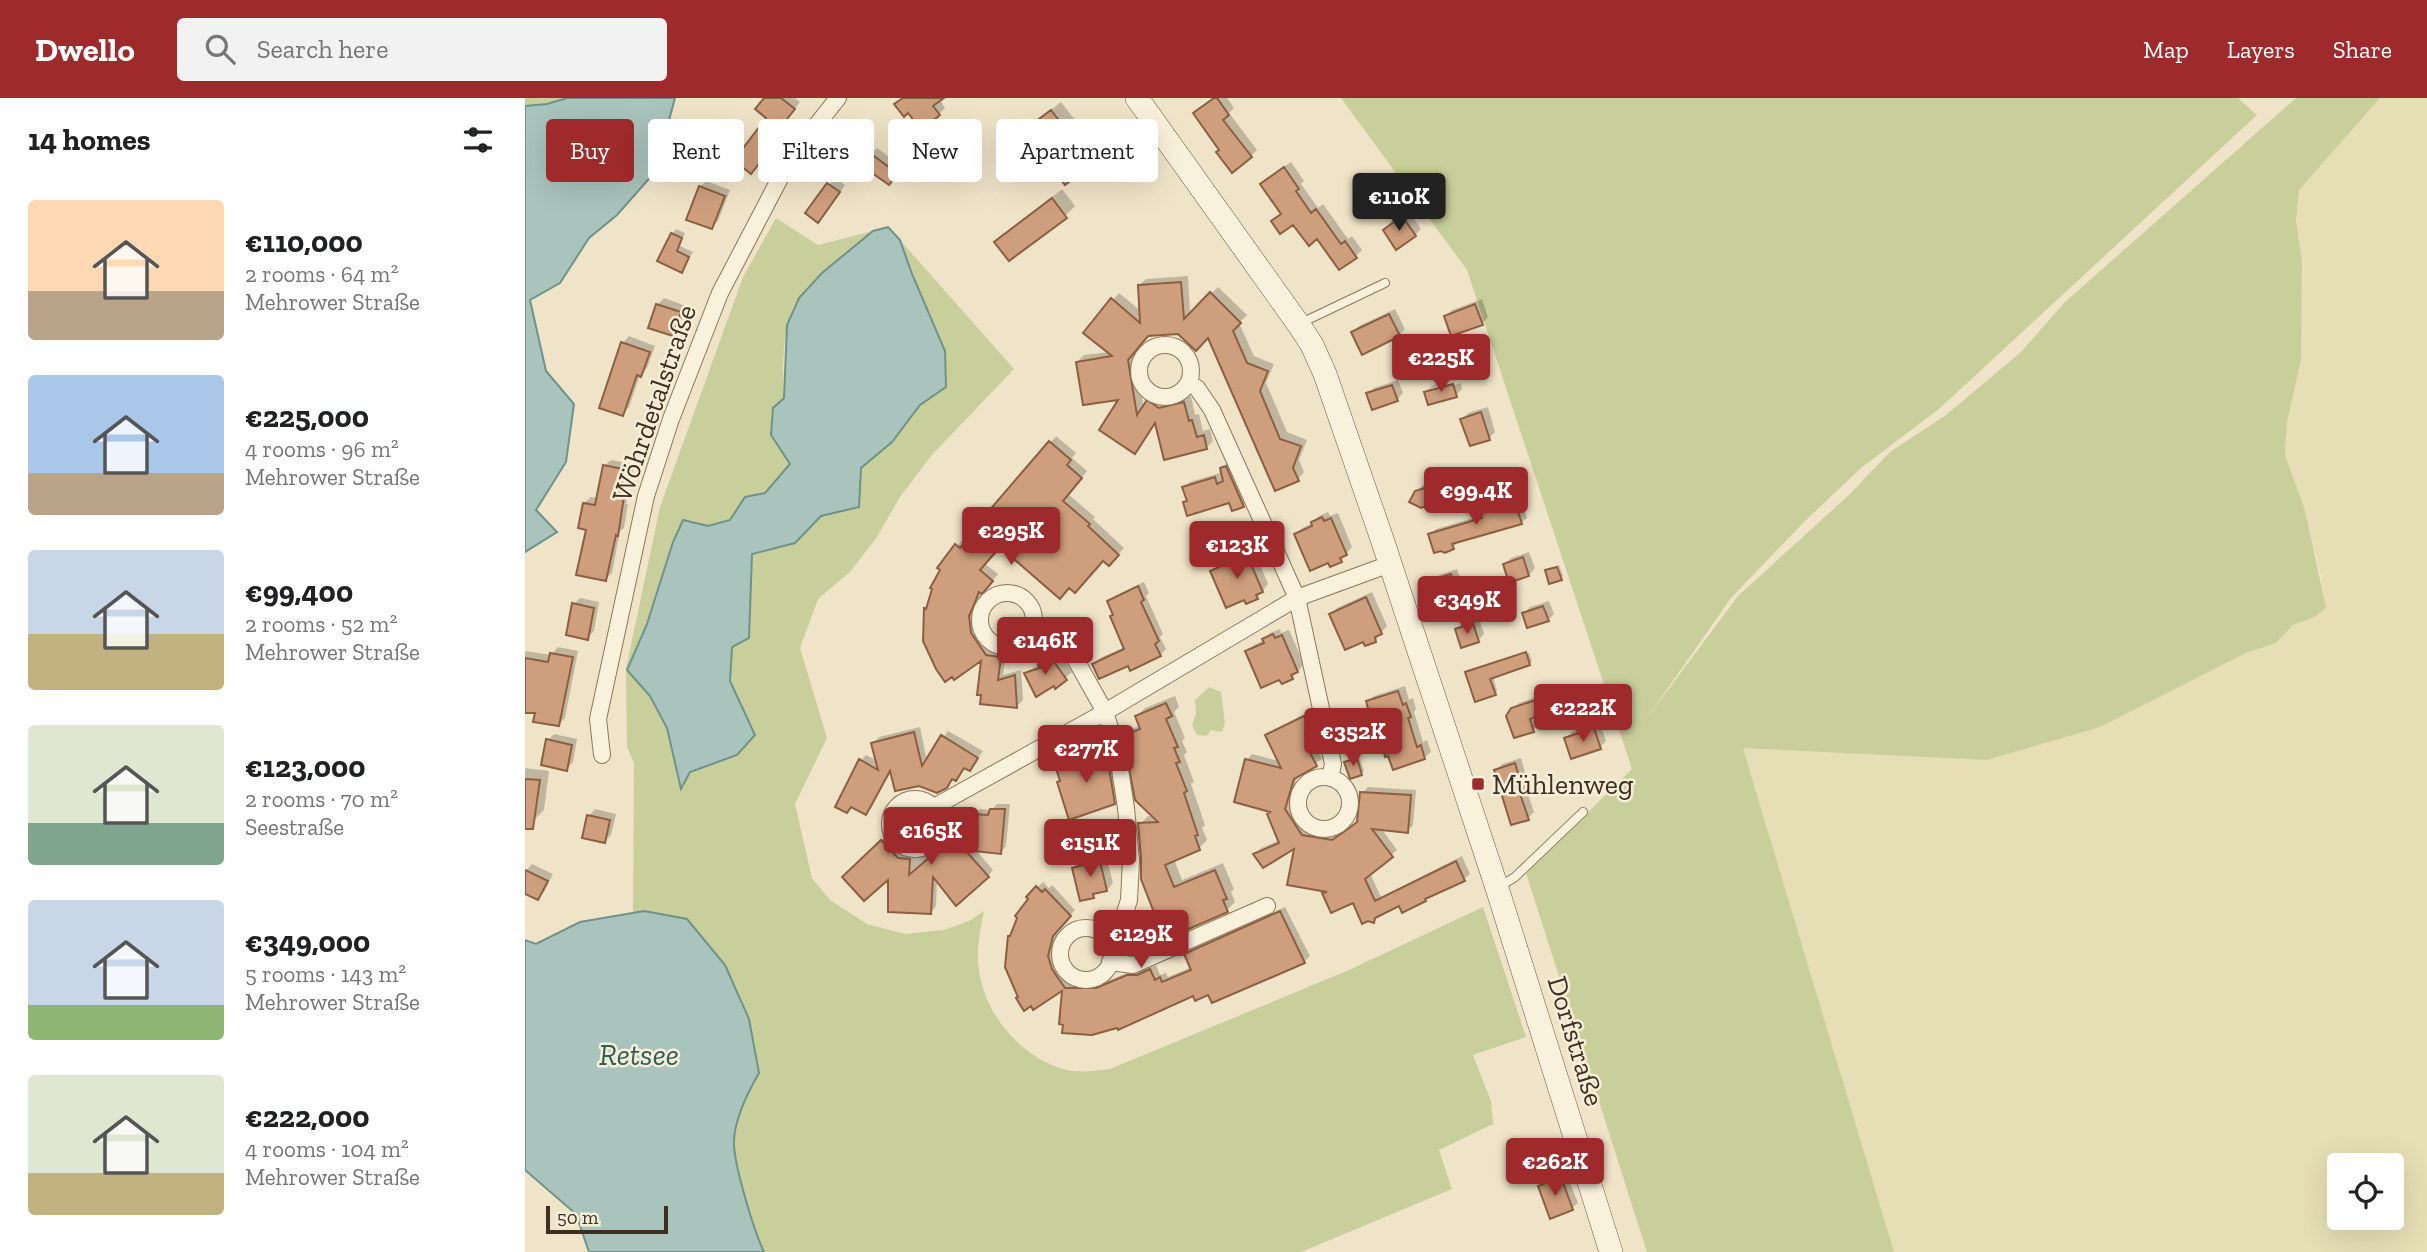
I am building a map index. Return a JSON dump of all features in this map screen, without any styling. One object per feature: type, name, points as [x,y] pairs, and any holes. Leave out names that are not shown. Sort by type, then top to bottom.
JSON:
[{"type":"main road","name":"Dorfstraße","points":[[1137,98],[1299,324],[1325,374],[1497,888],[1611,1252]]},
{"type":"street","name":"Wöhrdetalstraße","points":[[602,755],[598,719],[646,496],[671,419],[720,293],[791,157],[838,98]]},
{"type":"street","points":[[1188,383],[1196,388],[1212,410],[1297,598],[1333,764],[1330,778]]},
{"type":"street","points":[[934,807],[1105,712],[1297,598],[1390,564]]},
{"type":"street","points":[[1034,624],[1058,634],[1105,712],[1117,750],[1131,860],[1129,900],[1121,925],[1104,935]]},
{"type":"street","points":[[1110,962],[1133,965],[1267,906]]},
{"type":"street","points":[[1079,928],[1088,928],[1104,935],[1112,949],[1110,962],[1098,977],[1082,979],[1067,972],[1060,956],[1064,939],[1079,928]]},
{"type":"lane","points":[[1299,324],[1385,283]]},
{"type":"lane","points":[[1497,888],[1515,877],[1583,812]]},
{"type":"shaded area","points":[[2380,98],[2427,98],[2427,1252],[1894,1252],[1743,747],[1987,760],[2040,742],[2246,653],[2276,643],[2293,625],[2314,617],[2325,608],[2322,580],[2305,510],[2285,455],[2287,423],[2301,360],[2302,261],[2296,221],[2299,190]]},
{"type":"green space","points":[[525,98],[567,98],[547,104],[525,106]]},
{"type":"green space","points":[[1341,98],[2238,98],[2257,115],[1939,409],[1861,468],[1805,521],[1731,598],[1647,718],[1738,596],[1850,494],[1890,452],[1946,415],[2021,352],[2065,302],[2296,98],[2380,98],[2299,190],[2296,221],[2302,261],[2301,360],[2287,422],[2285,455],[2305,510],[2326,608],[2314,617],[2293,625],[2276,643],[2246,653],[2100,727],[1987,760],[1743,748],[1894,1252],[1647,1252],[1526,873],[1632,769],[1467,270]]},
{"type":"green space","points":[[776,218],[818,245],[873,231],[818,277],[801,295],[792,311],[784,353],[783,377],[791,464],[765,493],[745,497],[730,520],[708,526],[682,521],[647,624],[627,669],[650,696],[667,728],[681,788],[690,772],[737,755],[755,735],[729,681],[732,647],[749,591],[752,554],[795,543],[821,516],[859,507],[861,468],[892,442],[920,405],[946,387],[900,240],[1014,369],[931,456],[850,572],[818,599],[800,648],[827,738],[795,804],[812,878],[830,900],[867,924],[905,934],[944,930],[969,921],[984,911],[978,963],[982,986],[996,1015],[1005,1029],[1029,1052],[1057,1067],[1077,1071],[1110,1069],[1349,970],[1483,907],[1526,1037],[1473,1055],[1491,1101],[1493,1124],[1439,1150],[1452,1189],[1301,1252],[764,1252],[746,1199],[734,1145],[739,1117],[759,1073],[644,911],[633,913],[634,763],[627,747],[626,669],[660,507],[743,277]]},
{"type":"green space","points":[[1209,687],[1221,692],[1225,723],[1222,732],[1211,730],[1207,736],[1197,735],[1192,725],[1196,714],[1195,700]]},
{"type":"water","points":[[567,98],[675,98],[669,119],[648,119],[648,180],[617,215],[589,238],[560,283],[530,300],[546,371],[574,404],[566,462],[536,510],[557,532],[525,552],[525,106],[547,104]]},
{"type":"water","points":[[888,227],[900,240],[945,351],[946,387],[920,405],[892,442],[861,468],[859,507],[821,516],[795,543],[752,554],[749,638],[732,647],[730,681],[755,735],[737,755],[690,772],[681,789],[667,728],[650,696],[627,670],[647,624],[673,542],[683,520],[708,526],[730,520],[745,497],[765,493],[790,464],[771,435],[773,408],[784,398],[787,325],[799,298],[822,273],[873,231]]},
{"type":"water","name":"Retsee","points":[[644,911],[687,919],[725,965],[749,1019],[759,1073],[739,1117],[734,1145],[746,1199],[764,1252],[589,1252],[576,1214],[525,1170],[525,940],[536,944],[580,922]]},
{"type":"building","points":[[764,98],[781,98],[795,109],[787,119],[765,119],[755,109]]},
{"type":"building","points":[[903,98],[944,98],[933,106],[940,115],[935,119],[913,119],[908,113],[904,117],[894,104]]},
{"type":"building","points":[[1217,98],[1229,115],[1223,120],[1252,157],[1232,173],[1193,113]]},
{"type":"building","points":[[1051,110],[1058,119],[1039,119]]},
{"type":"building","points":[[758,128],[758,165],[751,174],[744,168],[744,147]]},
{"type":"building","points":[[874,156],[888,166],[888,182],[891,182],[889,185],[874,174]]},
{"type":"building","points":[[1284,167],[1311,213],[1316,209],[1341,244],[1345,241],[1357,258],[1339,270],[1317,239],[1309,246],[1293,225],[1280,234],[1271,221],[1281,214],[1260,184]]},
{"type":"building","points":[[827,183],[840,192],[818,223],[805,213]]},
{"type":"building","points":[[699,186],[725,196],[712,229],[686,220]]},
{"type":"building","points":[[1052,198],[1067,218],[1009,261],[994,242]]},
{"type":"building","points":[[1402,216],[1416,236],[1396,250],[1383,230]]},
{"type":"building","points":[[671,233],[682,238],[677,251],[689,257],[682,273],[657,261]]},
{"type":"building","points":[[1181,282],[1184,319],[1210,292],[1241,323],[1233,331],[1247,363],[1268,371],[1260,391],[1280,439],[1301,446],[1293,468],[1299,481],[1275,491],[1208,338],[1196,351],[1178,334],[1148,336],[1128,360],[1137,415],[1147,400],[1159,408],[1184,402],[1189,421],[1192,420],[1197,437],[1204,435],[1207,449],[1164,460],[1155,423],[1135,454],[1099,430],[1118,400],[1083,405],[1076,362],[1112,356],[1083,333],[1111,298],[1140,323],[1138,285]]},
{"type":"building","points":[[656,304],[681,312],[673,336],[648,328]]},
{"type":"building","points":[[1475,304],[1483,325],[1451,336],[1444,316]]},
{"type":"building","points":[[1389,314],[1400,336],[1362,355],[1351,332]]},
{"type":"building","points":[[621,342],[650,352],[641,377],[637,375],[623,416],[599,408]]},
{"type":"building","points":[[1453,384],[1457,397],[1428,405],[1424,392]]},
{"type":"building","points":[[1392,385],[1398,401],[1372,410],[1366,393]]},
{"type":"building","points":[[1481,412],[1490,440],[1470,446],[1460,419]]},
{"type":"building","points":[[1049,441],[1071,460],[1067,465],[1082,478],[1063,501],[1090,524],[1088,526],[1119,555],[1109,566],[1103,561],[1075,593],[1069,588],[1060,599],[1000,547],[980,570],[993,581],[982,594],[979,592],[969,616],[971,633],[986,655],[1001,657],[998,680],[1015,675],[1017,708],[980,704],[981,695],[977,695],[981,661],[954,680],[952,677],[945,682],[923,641],[924,608],[926,609],[932,589],[930,588],[940,570],[937,568],[955,544],[960,548],[983,522],[981,520]]},
{"type":"building","points":[[603,465],[628,470],[618,536],[616,535],[606,581],[576,575],[586,530],[578,528],[583,503],[595,505]]},
{"type":"building","points":[[1226,466],[1244,507],[1232,511],[1229,503],[1187,516],[1183,502],[1187,501],[1182,487],[1215,477],[1217,484],[1223,481],[1220,468]]},
{"type":"building","points":[[1434,485],[1439,501],[1421,508],[1409,502],[1415,491]]},
{"type":"building","points":[[1515,502],[1522,524],[1452,544],[1454,549],[1445,553],[1434,553],[1428,534],[1482,518],[1478,507],[1490,503],[1492,510]]},
{"type":"building","points":[[1322,517],[1324,521],[1331,518],[1347,555],[1340,558],[1342,562],[1330,567],[1328,563],[1310,571],[1294,534],[1312,526],[1311,522]]},
{"type":"building","points":[[1238,554],[1240,558],[1247,555],[1263,592],[1256,595],[1258,599],[1246,604],[1244,600],[1226,608],[1210,571],[1228,563],[1227,559]]},
{"type":"building","points":[[1523,557],[1529,576],[1509,583],[1503,564]]},
{"type":"building","points":[[1557,567],[1562,580],[1549,584],[1545,570]]},
{"type":"building","points":[[1451,574],[1457,595],[1438,601],[1431,580]]},
{"type":"building","points":[[1138,586],[1144,600],[1141,602],[1159,641],[1155,644],[1161,656],[1130,671],[1128,666],[1099,679],[1092,664],[1124,649],[1110,616],[1113,615],[1107,601]]},
{"type":"building","points":[[1366,597],[1382,634],[1375,637],[1376,642],[1365,646],[1363,642],[1345,650],[1329,614]]},
{"type":"building","points":[[572,603],[594,608],[588,640],[566,635]]},
{"type":"building","points":[[1543,606],[1549,621],[1527,628],[1522,613]]},
{"type":"building","points":[[1079,622],[1087,637],[1076,642],[1067,627]]},
{"type":"building","points":[[1473,623],[1479,642],[1461,648],[1455,629]]},
{"type":"building","points":[[1273,634],[1275,638],[1282,635],[1298,672],[1291,675],[1293,679],[1282,684],[1279,680],[1261,688],[1245,651],[1264,643],[1262,639]]},
{"type":"building","points":[[1526,652],[1530,665],[1490,679],[1496,695],[1475,702],[1465,672]]},
{"type":"building","points":[[550,653],[573,657],[559,726],[533,722],[535,713],[525,713],[525,658],[548,662]]},
{"type":"building","points":[[1050,656],[1067,680],[1055,689],[1054,686],[1036,697],[1024,673],[1040,668],[1038,665]]},
{"type":"building","points":[[1398,691],[1411,717],[1408,718],[1417,747],[1421,745],[1425,759],[1393,770],[1388,756],[1385,757],[1374,714],[1370,716],[1366,701]]},
{"type":"building","points":[[1536,700],[1541,715],[1530,719],[1534,732],[1514,738],[1506,716],[1511,708]]},
{"type":"building","points":[[1166,703],[1172,716],[1166,719],[1178,747],[1174,748],[1180,762],[1176,763],[1187,791],[1184,793],[1198,835],[1195,836],[1200,850],[1165,865],[1174,887],[1215,870],[1227,899],[1223,900],[1228,912],[1161,941],[1158,934],[1162,933],[1141,879],[1138,823],[1158,822],[1135,800],[1123,736],[1140,729],[1135,716]]},
{"type":"building","points":[[1304,716],[1311,729],[1305,733],[1312,747],[1308,749],[1317,766],[1294,779],[1285,809],[1302,835],[1332,840],[1348,829],[1357,822],[1360,792],[1411,795],[1408,833],[1372,829],[1393,857],[1365,879],[1375,901],[1456,861],[1465,881],[1402,913],[1399,906],[1375,918],[1374,923],[1368,921],[1362,924],[1353,903],[1331,913],[1322,893],[1327,892],[1287,885],[1294,849],[1263,868],[1253,854],[1279,843],[1267,814],[1270,812],[1234,802],[1245,759],[1281,768],[1265,735]]},
{"type":"building","points":[[1594,728],[1601,749],[1571,759],[1564,738]]},
{"type":"building","points":[[914,732],[922,766],[941,735],[978,758],[970,771],[964,768],[956,781],[952,779],[947,788],[937,793],[919,786],[895,791],[890,771],[866,815],[851,807],[847,813],[835,807],[859,759],[878,770],[871,743]]},
{"type":"building","points":[[546,739],[572,745],[567,771],[541,765]]},
{"type":"building","points":[[1106,750],[1115,804],[1069,820],[1057,782],[1060,781],[1056,768]]},
{"type":"building","points":[[1357,758],[1362,775],[1350,779],[1344,762]]},
{"type":"building","points":[[1515,763],[1520,780],[1516,782],[1529,820],[1511,825],[1494,770]]},
{"type":"building","points":[[525,779],[540,780],[533,829],[525,829]]},
{"type":"building","points":[[990,809],[1005,809],[1001,854],[965,850],[989,877],[956,906],[933,877],[931,914],[888,912],[888,880],[864,901],[842,877],[881,840],[898,858],[910,859],[909,875],[951,839],[953,816],[972,818],[973,814],[988,815]]},
{"type":"building","points":[[587,815],[610,820],[605,843],[582,838]]},
{"type":"building","points":[[1099,857],[1107,891],[1080,901],[1072,868]]},
{"type":"building","points":[[525,870],[548,881],[538,900],[525,894]]},
{"type":"building","points":[[1036,886],[1042,892],[1045,889],[1071,916],[1053,936],[1048,956],[1052,969],[1065,988],[1096,988],[1150,969],[1155,980],[1160,977],[1162,982],[1191,970],[1184,954],[1280,911],[1305,963],[1212,1003],[1208,995],[1195,1001],[1193,996],[1118,1030],[1117,1028],[1092,1035],[1062,1033],[1063,1025],[1059,1024],[1062,991],[1033,1010],[1031,1006],[1024,1011],[1016,998],[1018,997],[1005,967],[1008,936],[1017,918],[1015,916]]},
{"type":"building","points":[[1561,1177],[1573,1210],[1550,1219],[1538,1186]]},
{"type":"place","name":"Mühlenweg","points":[[1478,784]]}]
